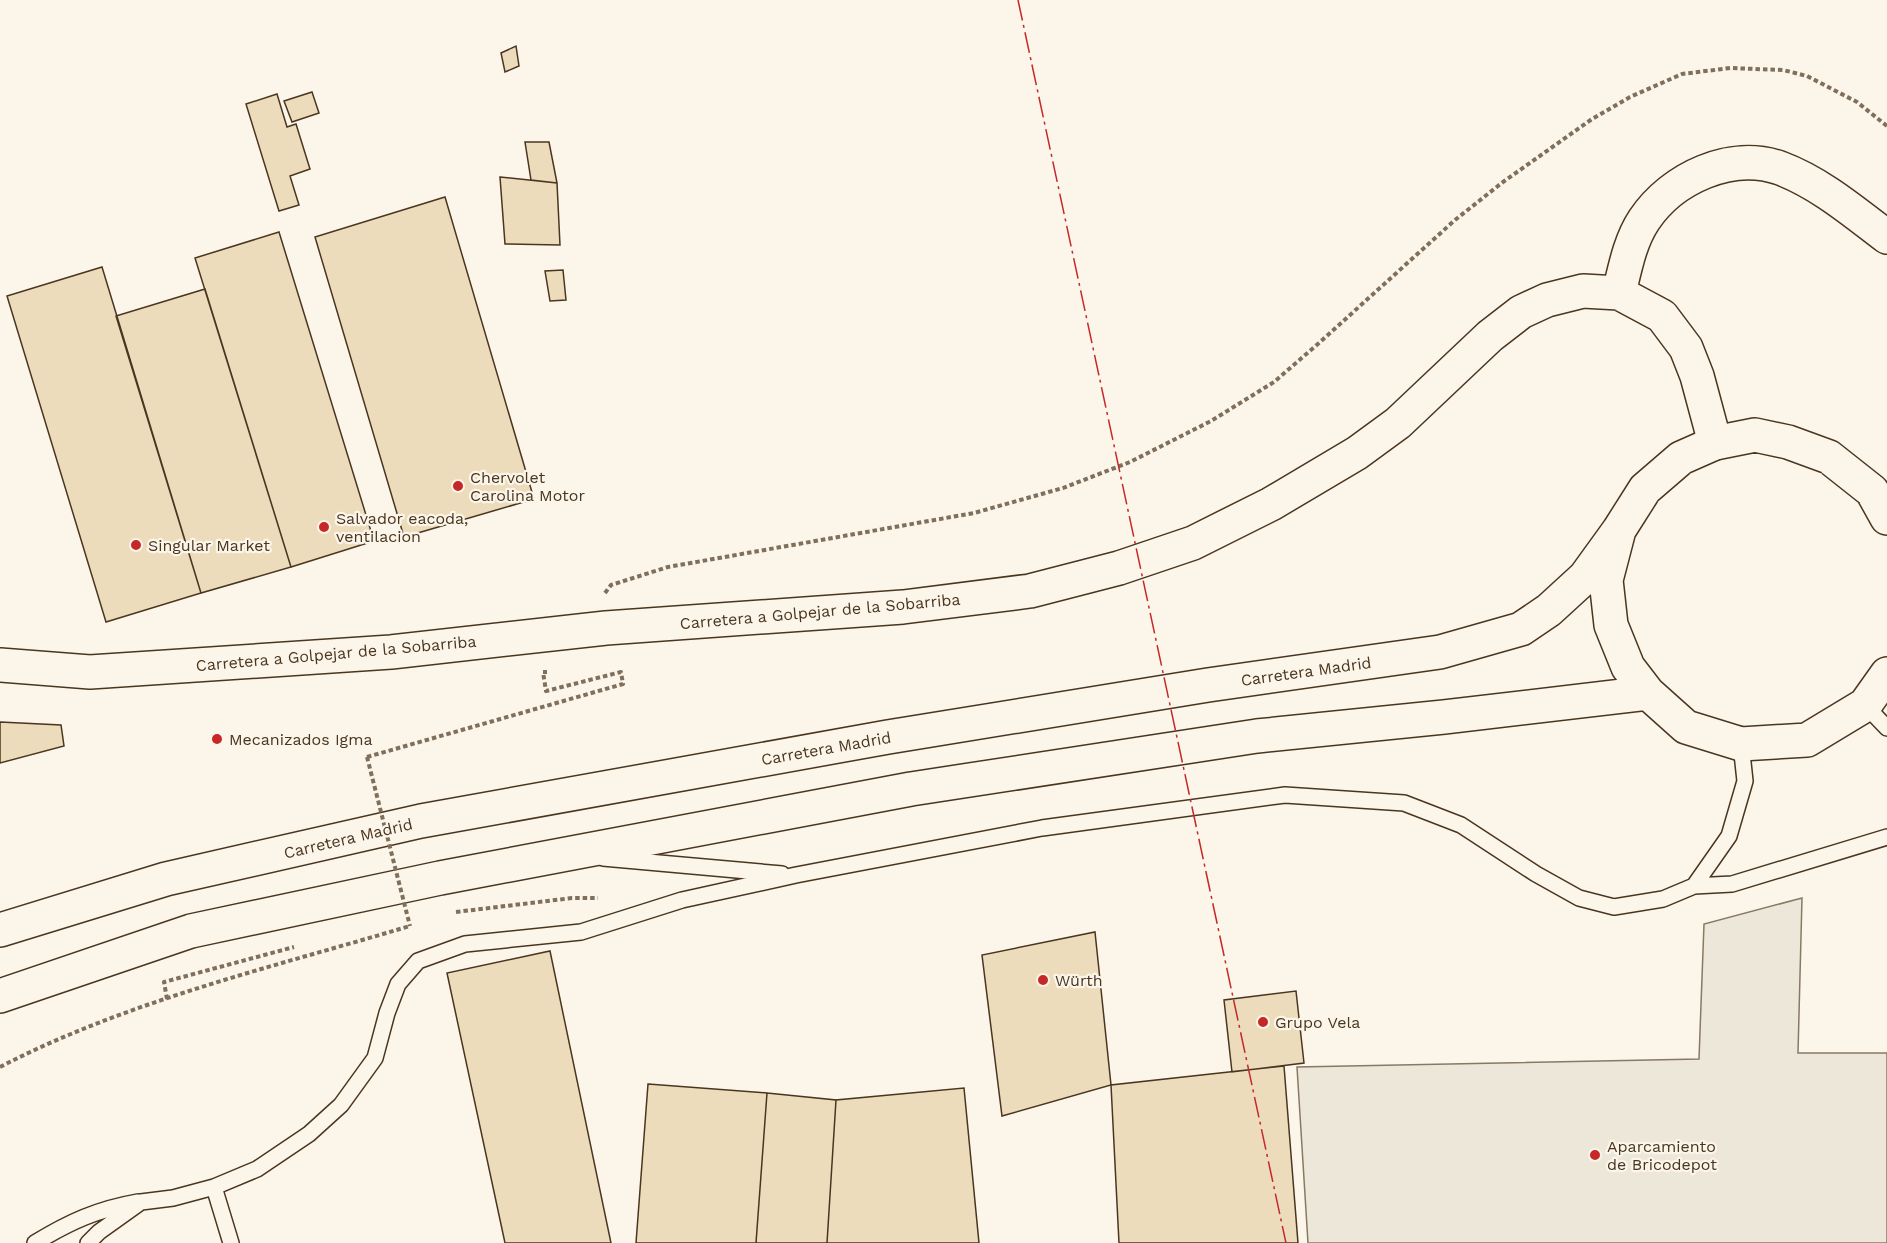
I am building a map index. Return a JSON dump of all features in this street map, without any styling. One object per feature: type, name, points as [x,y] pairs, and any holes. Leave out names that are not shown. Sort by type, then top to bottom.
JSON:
[{"type":"main road","points":[[1619,293],[1628,255],[1644,220],[1674,187],[1715,166],[1752,162],[1779,168],[1815,184],[1887,237]]},
{"type":"main road","name":"Carretera a Golpejar de la Sobarriba","points":[[0,665],[90,672],[392,652],[606,628],[903,607],[1030,591],[1130,565],[1193,543],[1271,504],[1357,453],[1398,423],[1490,336],[1521,312],[1547,300],[1582,291],[1619,293],[1662,316],[1686,348],[1697,376],[1715,443]]},
{"type":"main road","points":[[1887,474],[1788,442],[1755,435],[1715,443],[1681,458],[1645,489],[1619,530],[1606,580],[1611,625],[1628,667],[1647,693],[1686,727],[1741,744],[1807,740],[1865,705],[1887,674]]},
{"type":"main road","points":[[1829,457],[1872,491],[1887,518]]},
{"type":"main road","name":"Carretera Madrid","points":[[0,930],[166,879],[422,821],[888,737],[1208,685],[1440,652],[1521,629],[1549,610],[1585,577],[1619,530]]},
{"type":"main road","points":[[0,996],[191,931],[561,855],[911,789],[1257,736],[1647,693]]},
{"type":"lane","points":[[1865,705],[1887,728]]},
{"type":"lane","points":[[1694,886],[1729,836],[1745,781],[1741,744]]},
{"type":"lane","points":[[35,1243],[64,1225],[107,1208],[173,1198],[214,1187],[257,1169],[309,1134],[341,1105],[375,1058],[387,1013],[398,984],[418,961],[465,944],[581,932],[682,900],[796,875],[1042,828],[1285,795],[1404,803],[1461,825],[1536,874],[1579,898],[1614,907],[1663,899],[1694,886],[1732,885],[1887,837]]},
{"type":"lane","points":[[561,855],[796,875]]},
{"type":"lane","points":[[214,1187],[231,1243]]},
{"type":"lane","points":[[88,1243],[99,1232],[141,1202]]},
{"type":"path","points":[[606,628],[603,597],[611,585],[668,567],[974,513],[1072,485],[1130,462],[1211,421],[1274,382],[1455,220],[1503,182],[1592,119],[1630,97],[1682,74],[1730,68],[1783,70],[1807,76],[1848,97],[1887,126]]},
{"type":"path","points":[[0,1067],[22,1055],[93,1025],[167,999],[410,926],[367,757],[623,684],[621,672],[546,691],[543,672],[554,670]]},
{"type":"path","points":[[452,913],[572,898],[605,899]]},
{"type":"path","points":[[399,921],[410,919]]},
{"type":"path","points":[[167,999],[164,982],[298,946]]},
{"type":"shaded area","name":"Aparcamiento de Bricodepot","points":[[1802,898],[1798,1053],[1887,1053],[1887,1243],[1308,1243],[1297,1067],[1699,1059],[1704,924]]},
{"type":"building","points":[[516,46],[519,66],[505,72],[501,53]]},
{"type":"building","points":[[312,92],[319,113],[292,122],[284,101]]},
{"type":"building","points":[[277,94],[287,127],[296,124],[310,169],[290,176],[299,205],[279,211],[246,104]]},
{"type":"building","points":[[525,142],[549,142],[557,183],[531,180]]},
{"type":"building","points":[[500,177],[557,183],[560,245],[505,244]]},
{"type":"building","points":[[445,197],[534,499],[404,537],[315,237]]},
{"type":"building","points":[[279,232],[374,541],[291,567],[195,258]]},
{"type":"building","points":[[102,267],[201,593],[106,622],[7,296]]},
{"type":"building","points":[[563,270],[566,300],[550,301],[545,271]]},
{"type":"building","points":[[205,289],[291,567],[201,593],[116,316]]},
{"type":"building","points":[[0,722],[61,725],[64,746],[0,763]]},
{"type":"building","points":[[1095,932],[1111,1085],[1002,1116],[982,955]]},
{"type":"building","points":[[550,951],[611,1243],[505,1243],[447,973]]},
{"type":"building","points":[[1296,991],[1304,1063],[1232,1072],[1224,1000]]},
{"type":"building","points":[[1284,1066],[1298,1243],[1119,1243],[1111,1085]]},
{"type":"building","points":[[648,1084],[767,1093],[756,1243],[636,1243]]},
{"type":"building","points":[[964,1088],[979,1243],[827,1243],[836,1100]]},
{"type":"building","points":[[767,1093],[836,1100],[827,1243],[756,1243]]},
{"type":"power","points":[[1018,0],[1286,1243]]},
{"type":"place","name":"Chervolet Carolina Motor","points":[[458,486]]},
{"type":"place","name":"Salvador eacoda, ventilacion","points":[[324,527]]},
{"type":"place","name":"Singular Market","points":[[136,545]]},
{"type":"place","name":"Mecanizados Igma","points":[[217,739]]},
{"type":"place","name":"Würth","points":[[1043,980]]},
{"type":"place","name":"Grupo Vela","points":[[1263,1022]]},
{"type":"place","name":"Aparcamiento de Bricodepot","points":[[1595,1155]]}]
